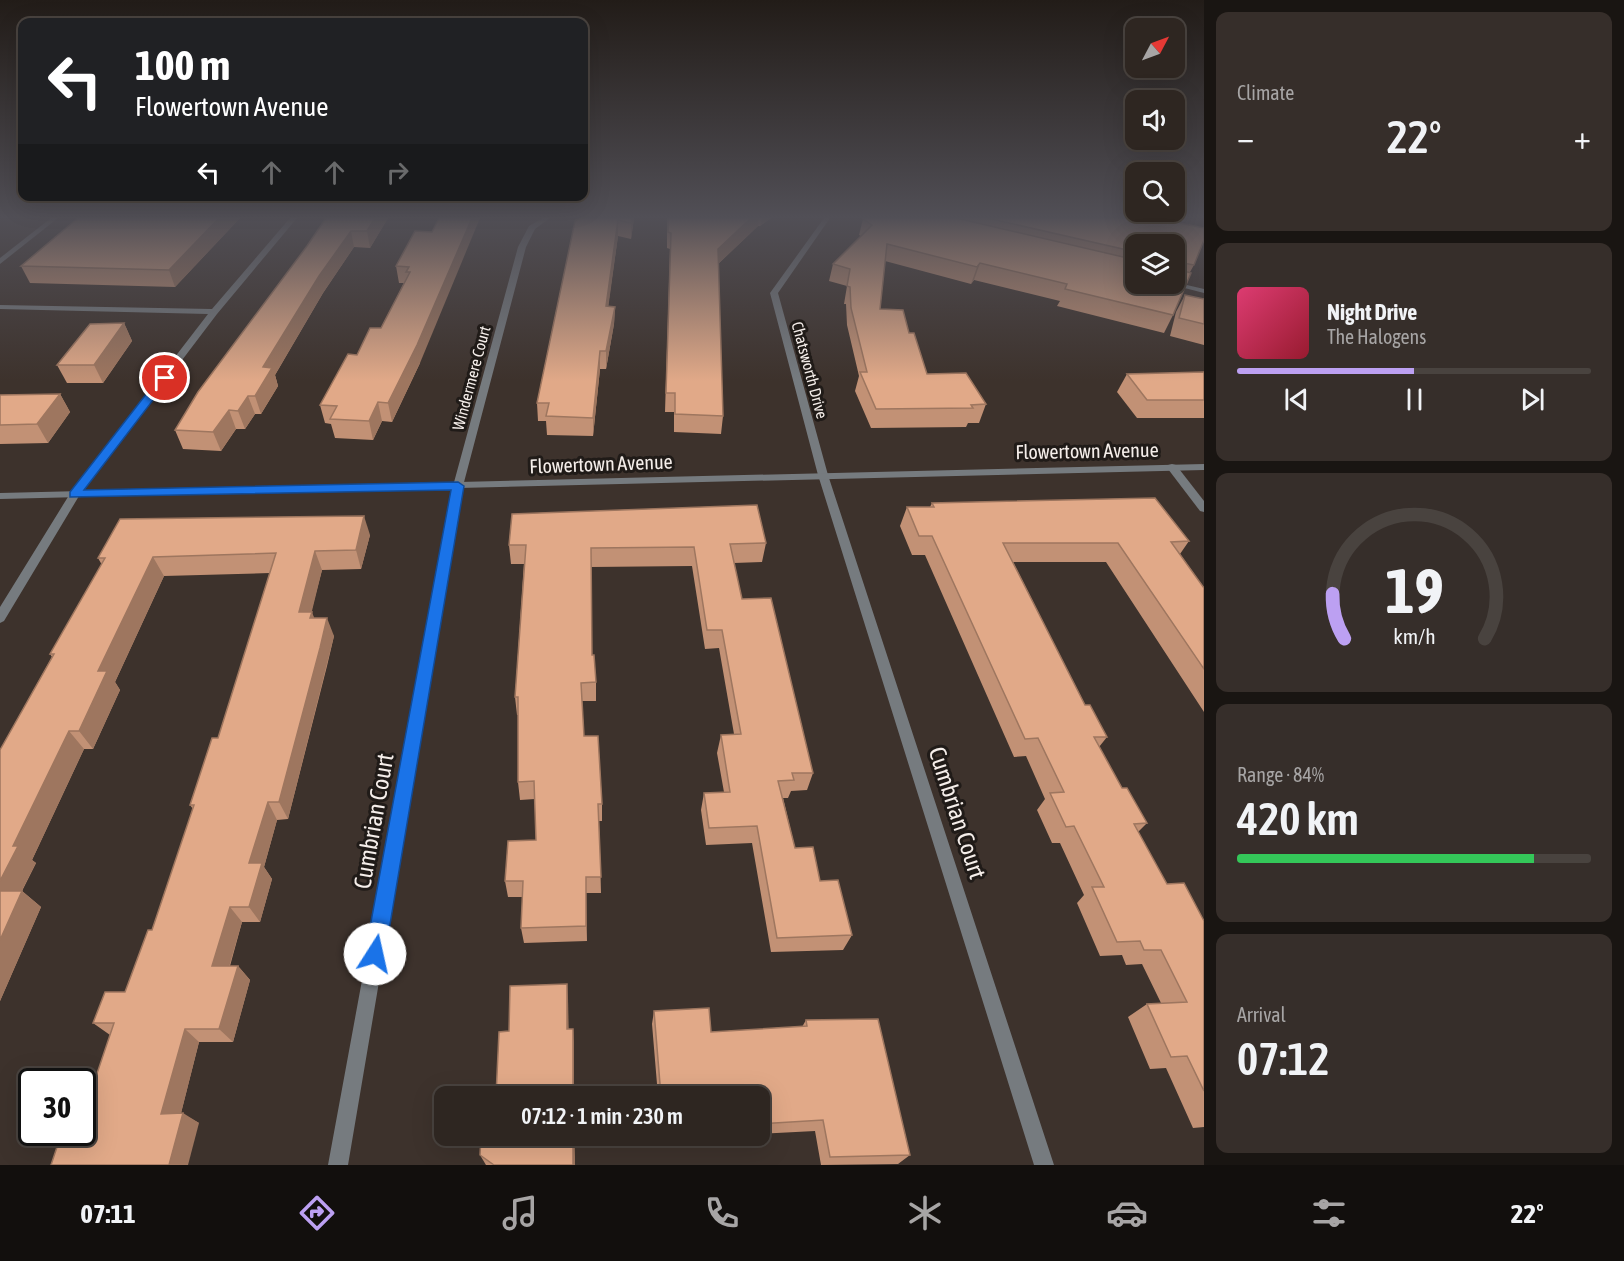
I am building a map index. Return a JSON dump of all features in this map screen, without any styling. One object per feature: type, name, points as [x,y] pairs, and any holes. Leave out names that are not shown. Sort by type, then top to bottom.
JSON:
[{"type":"street","points":[[0,618],[75,494],[214,312],[248,272]]},
{"type":"street","name":"Windermere Court","points":[[458,486],[515,272]]},
{"type":"street","name":"Chatsworth Drive","points":[[789,272],[774,293],[823,475]]},
{"type":"street","points":[[1185,287],[1204,291]]},
{"type":"street","points":[[0,307],[214,312]]},
{"type":"street","name":"Flowertown Avenue","points":[[0,496],[1204,467]]},
{"type":"street","points":[[1172,468],[1204,508]]},
{"type":"street","name":"Cumbrian Court","points":[[823,475],[1044,1165]]},
{"type":"street","name":"Cumbrian Court","points":[[338,1165],[458,486]]},
{"type":"building","points":[[287,272],[322,272],[263,367],[272,368],[255,396],[248,396],[238,411],[229,410],[213,432],[175,430],[198,392]]},
{"type":"building","points":[[410,272],[448,272],[417,345],[388,403],[378,402],[369,421],[330,419],[337,406],[320,405],[348,354],[357,355],[370,328],[381,328]]},
{"type":"building","points":[[564,272],[611,272],[606,306],[615,307],[606,351],[600,351],[593,418],[546,416],[549,403],[537,403]]},
{"type":"building","points":[[670,272],[719,272],[723,416],[675,414],[675,393],[666,393]]},
{"type":"building","points":[[849,272],[884,272],[880,309],[903,310],[909,333],[914,333],[927,374],[966,373],[986,404],[971,405],[973,408],[876,409],[860,372],[867,372],[851,308],[850,287],[847,286]]},
{"type":"building","points":[[1019,272],[1125,272],[1125,294],[1182,294],[1173,315],[1065,289],[1067,284]]},
{"type":"building","points":[[1185,272],[1191,273],[1185,287]]},
{"type":"building","points":[[1185,295],[1204,299],[1204,324],[1179,318]]},
{"type":"building","points":[[124,323],[94,365],[57,365],[90,324]]},
{"type":"building","points":[[1204,372],[1204,400],[1147,400],[1127,374]]},
{"type":"building","points":[[60,394],[37,424],[0,425],[0,395]]},
{"type":"building","points":[[1155,498],[1189,541],[1171,542],[1204,588],[1204,669],[1118,543],[1003,543],[1085,705],[1090,705],[1107,737],[1094,737],[1122,788],[1127,788],[1147,823],[1134,824],[1167,884],[1184,883],[1204,921],[1204,1091],[1187,1056],[1171,1057],[1147,1004],[1187,1002],[1161,950],[1144,950],[1140,941],[1117,942],[1092,887],[1104,887],[1074,826],[1066,827],[1050,793],[1064,792],[1038,738],[1025,739],[932,536],[919,536],[907,507],[934,507],[932,503]]},
{"type":"building","points":[[757,505],[766,543],[730,544],[742,599],[771,598],[813,773],[792,773],[794,780],[778,781],[795,848],[813,847],[820,881],[838,880],[852,935],[777,938],[757,826],[709,828],[704,793],[730,792],[721,735],[741,734],[722,630],[707,630],[694,547],[591,548],[592,655],[594,655],[596,682],[581,683],[584,736],[598,736],[602,804],[598,804],[601,877],[586,877],[586,926],[521,928],[523,881],[505,881],[508,841],[536,840],[534,781],[518,782],[518,697],[515,697],[526,545],[509,545],[512,514]]},
{"type":"building","points":[[364,516],[356,550],[315,551],[299,612],[312,612],[310,618],[327,618],[320,648],[279,802],[268,802],[249,863],[262,863],[249,907],[230,907],[212,966],[238,966],[219,1029],[185,1029],[161,1114],[183,1113],[169,1165],[51,1165],[57,1146],[96,1146],[96,1076],[114,1023],[93,1023],[105,992],[125,992],[148,930],[152,930],[194,805],[190,805],[212,738],[218,738],[276,553],[153,557],[98,671],[107,671],[79,731],[69,731],[13,846],[18,846],[0,881],[0,750],[54,654],[50,654],[105,558],[98,558],[120,519]]},
{"type":"building","points":[[0,891],[22,891],[0,940]]},
{"type":"building","points":[[567,984],[567,1029],[573,1029],[573,1086],[496,1086],[499,1032],[509,1031],[510,986]]},
{"type":"building","points":[[709,1008],[711,1032],[807,1026],[806,1020],[878,1019],[910,1155],[830,1157],[823,1120],[770,1123],[770,1086],[660,1086],[654,1011]]},
{"type":"building","points":[[480,1146],[573,1146],[573,1165],[494,1165],[480,1155]]},
{"type":"route","points":[[165,378],[75,494],[458,486],[375,954]]}]
